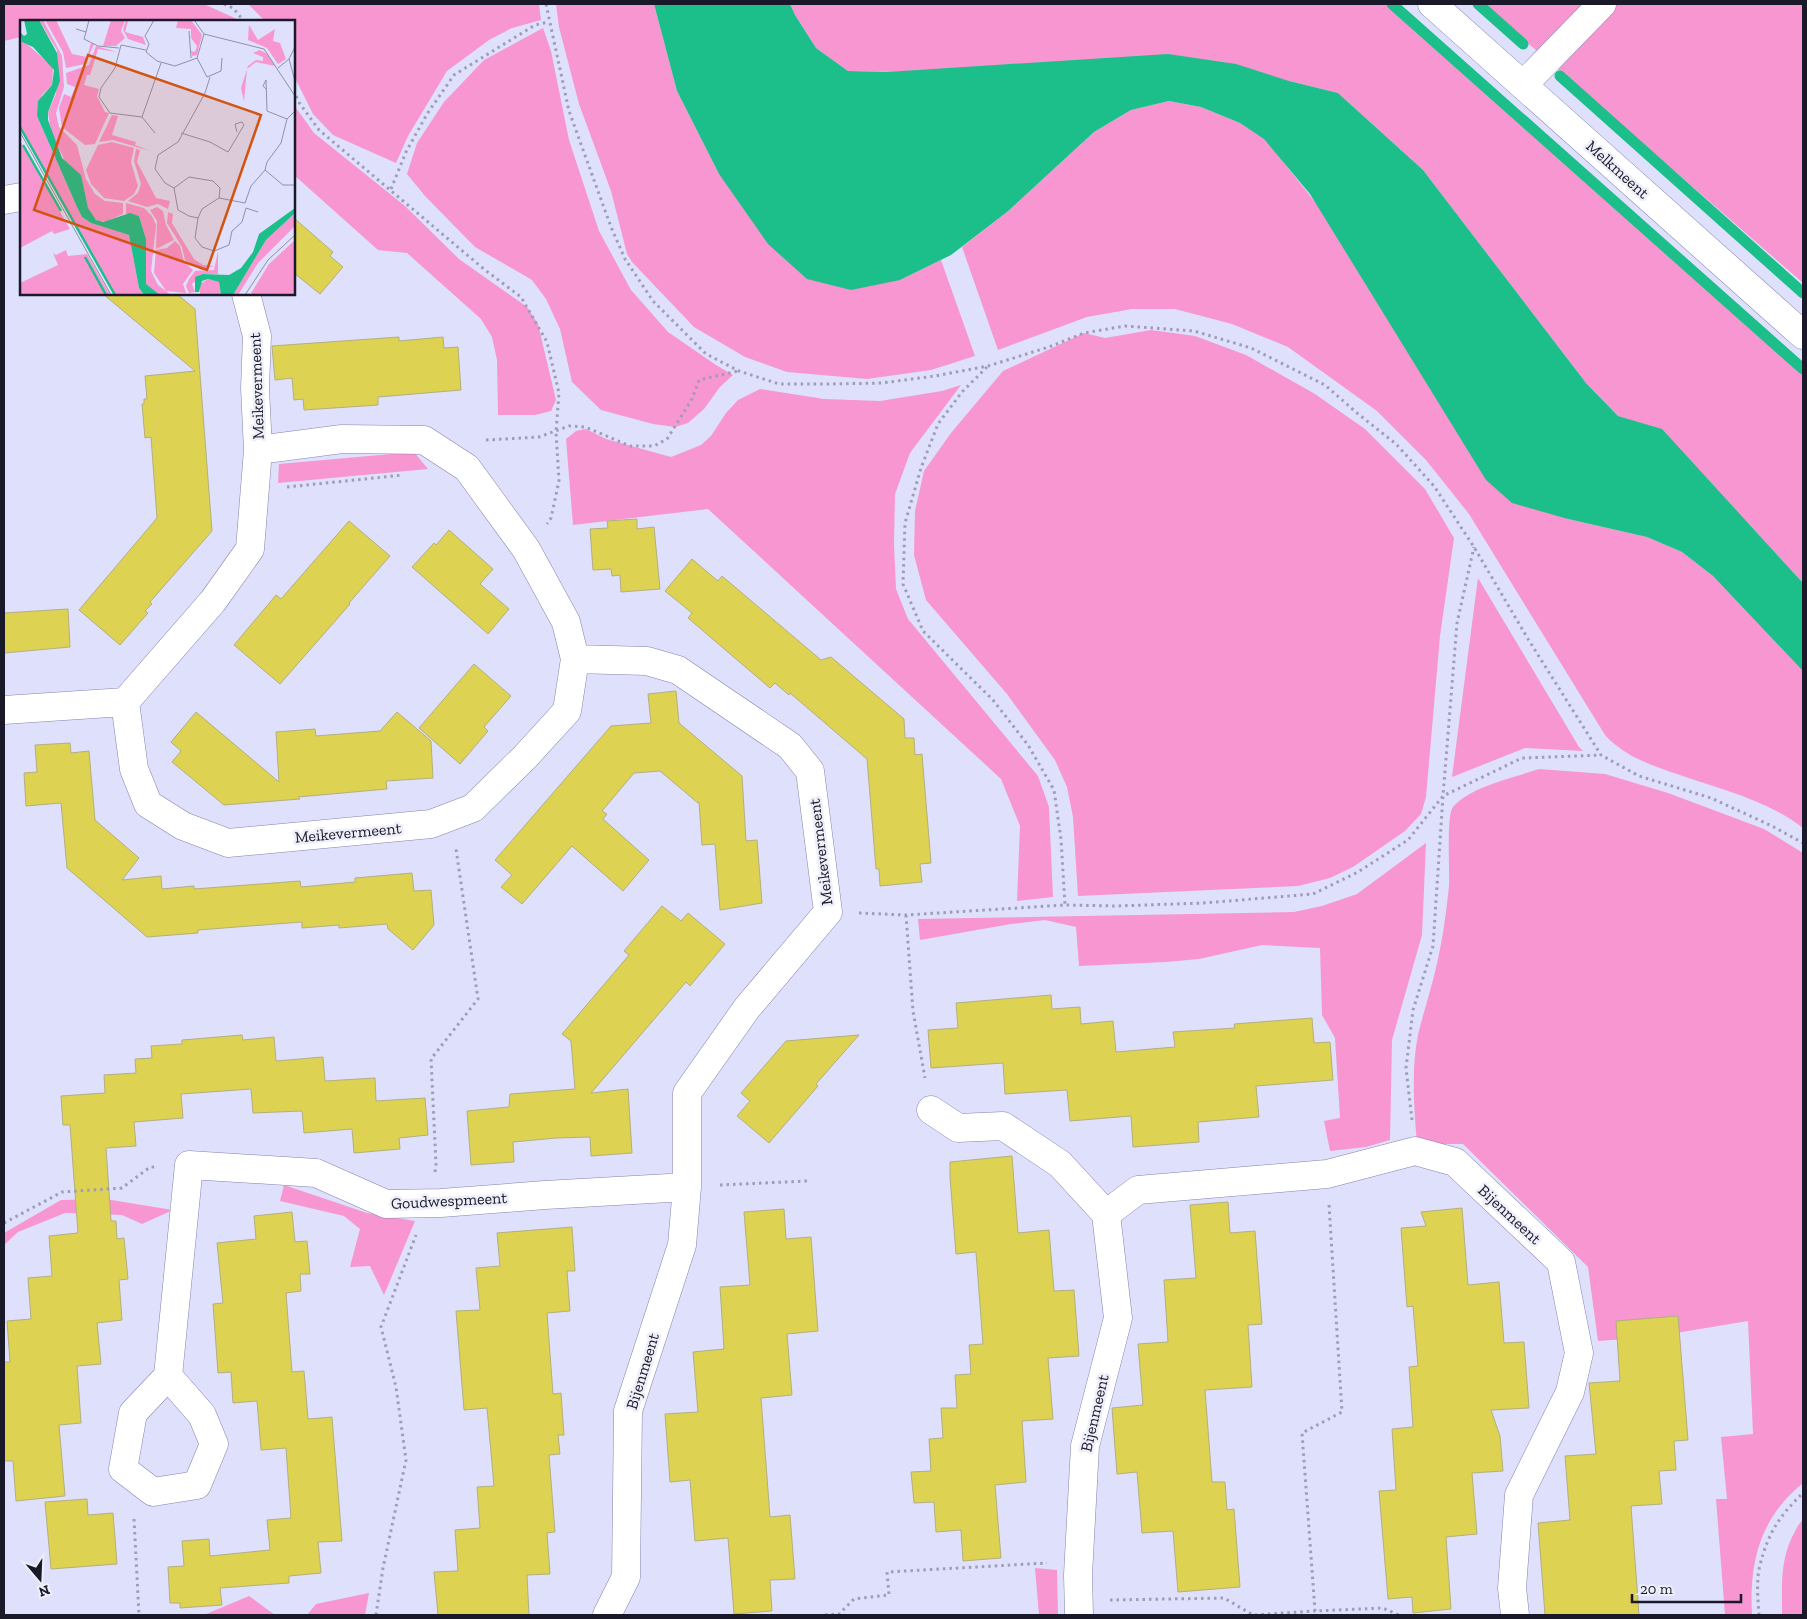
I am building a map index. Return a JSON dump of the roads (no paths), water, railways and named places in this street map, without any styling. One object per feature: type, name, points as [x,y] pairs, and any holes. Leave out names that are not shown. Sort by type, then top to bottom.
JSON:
[{"type":"street","name":"Melkmeent","points":[[1432,4],[1803,335]]},
{"type":"street","points":[[1523,85],[1602,4]]},
{"type":"street","points":[[4,200],[20,197]]},
{"type":"street","name":"Meikevermeent","points":[[246,295],[257,336],[255,388],[258,450],[250,549],[213,601],[125,702],[134,769],[148,804],[183,826],[228,843],[432,824],[473,808],[567,712],[575,659],[566,622],[526,549],[467,468],[424,440],[342,439],[258,450]]},
{"type":"street","name":"Meikevermeent","points":[[575,659],[647,661],[678,670],[790,746],[810,771],[828,912],[747,1008],[687,1093],[687,1187]]},
{"type":"street","points":[[4,710],[125,702]]},
{"type":"street","points":[[931,1110],[958,1128],[1003,1126],[1060,1164],[1106,1214]]},
{"type":"street","name":"Bijenmeent","points":[[1079,1608],[1084,1446],[1118,1318],[1106,1214],[1138,1190],[1326,1174],[1415,1150],[1455,1162],[1561,1262],[1579,1353],[1570,1392],[1519,1495],[1512,1588],[1515,1615]]},
{"type":"street","name":"Goudwespmeent","points":[[168,1376],[189,1165],[316,1172],[386,1204],[687,1187]]},
{"type":"street","name":"Bijenmeent","points":[[607,1615],[626,1577],[628,1411],[682,1245],[687,1187]]},
{"type":"street","points":[[168,1376],[202,1415],[214,1444],[197,1485],[153,1492],[123,1469],[133,1413],[168,1376]]},
{"type":"waterway","points":[[1392,4],[1803,369]]},
{"type":"waterway","points":[[1478,4],[1523,44]]},
{"type":"waterway","points":[[1560,76],[1803,293]]}]
